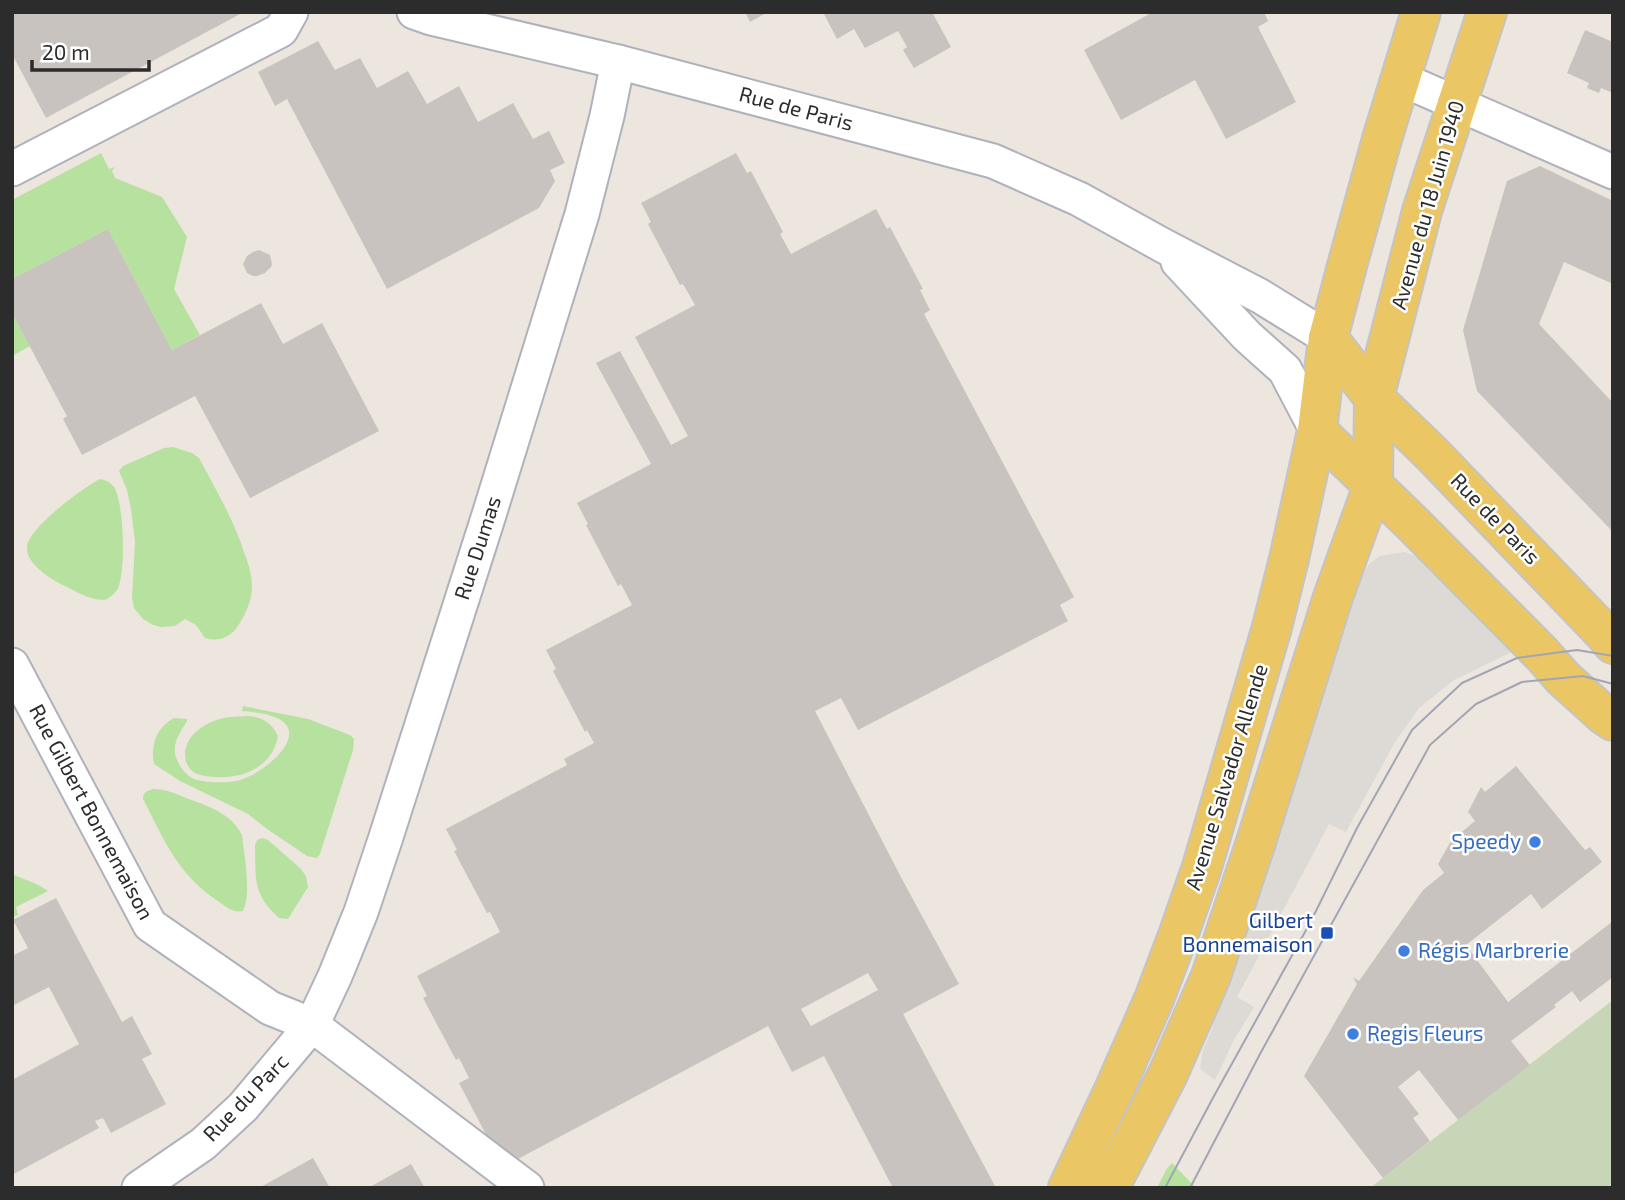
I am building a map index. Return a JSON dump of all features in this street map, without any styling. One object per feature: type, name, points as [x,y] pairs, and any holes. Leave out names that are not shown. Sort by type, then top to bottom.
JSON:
[{"type":"main road","points":[[1328,338],[1349,255],[1421,12]]},
{"type":"main road","name":"Avenue du 18 Juin 1940","points":[[1373,486],[1374,398],[1422,211],[1487,12]]},
{"type":"main road","name":"Rue de Paris","points":[[1328,338],[1374,398],[1610,637]]},
{"type":"main road","name":"Avenue Salvador Allende","points":[[1068,1188],[1154,999],[1202,867],[1289,559],[1317,431],[1328,338]]},
{"type":"main road","points":[[1317,431],[1412,523],[1563,678],[1613,721]]},
{"type":"main road","points":[[1108,1188],[1168,1074],[1211,976],[1333,597],[1373,486]]},
{"type":"street","points":[[12,169],[281,30],[291,12]]},
{"type":"street","name":"Rue de Paris","points":[[414,12],[618,62],[993,161],[1079,199],[1260,296],[1328,338]]},
{"type":"street","name":"Rue Dumas","points":[[312,1025],[361,912],[488,519],[582,214],[618,62]]},
{"type":"street","points":[[1401,79],[1613,172]]},
{"type":"street","name":"Rue de Paris","points":[[1162,245],[1247,336],[1284,370],[1317,431]]},
{"type":"street","name":"Rue Gilbert Bonnemaison","points":[[12,665],[150,925],[270,1008],[312,1025],[527,1188]]},
{"type":"street","name":"Rue du Parc","points":[[139,1188],[203,1144],[243,1107],[312,1025]]},
{"type":"green space","points":[[101,153],[109,169],[115,167],[112,171],[115,178],[162,197],[187,237],[174,289],[200,335],[172,350],[108,229],[12,279],[12,200]]},
{"type":"green space","points":[[12,313],[30,346],[12,356]]},
{"type":"green space","points":[[173,447],[199,458],[230,517],[249,567],[252,587],[247,608],[234,631],[223,638],[205,638],[196,625],[185,619],[175,626],[153,625],[143,619],[134,608],[132,598],[135,542],[127,490],[119,471],[123,466],[164,448]]},
{"type":"green space","points":[[100,479],[114,487],[120,507],[123,537],[121,579],[115,592],[103,600],[81,594],[48,576],[35,566],[27,547],[46,519]]},
{"type":"green space","points":[[243,706],[308,719],[354,739],[353,750],[317,858],[307,856],[248,814],[180,781],[154,764],[154,743],[163,726],[174,718],[187,719],[177,739],[175,750],[178,763],[189,776],[203,781],[225,782],[240,780],[255,773],[281,752],[289,734],[287,726],[279,719],[266,714],[242,711]]},
{"type":"green space","points":[[248,716],[266,722],[278,736],[264,763],[247,773],[227,777],[203,776],[191,770],[185,755],[188,742],[196,731],[220,719]]},
{"type":"green space","points":[[153,789],[170,792],[210,807],[237,827],[242,835],[247,874],[247,895],[243,911],[233,910],[204,891],[173,856],[143,799],[147,791]]},
{"type":"green space","points":[[257,840],[268,840],[306,876],[308,887],[288,919],[279,918],[270,909],[257,885],[255,845]]},
{"type":"green space","points":[[12,874],[48,891],[16,907],[18,915],[12,917]]},
{"type":"green space","points":[[1613,1000],[1613,1188],[1370,1188],[1383,1178]]},
{"type":"green space","points":[[1172,1163],[1196,1188],[1157,1188]]},
{"type":"shaded area","points":[[1404,552],[1418,557],[1512,652],[1454,680],[1419,708],[1395,742],[1346,832],[1329,824],[1237,997],[1254,1007],[1215,1080],[1200,1069],[1203,1050],[1361,578],[1369,564],[1380,556]]},
{"type":"building","points":[[12,12],[244,12],[46,118],[12,54]]},
{"type":"building","points":[[745,12],[768,12],[750,22]]},
{"type":"building","points":[[823,12],[932,12],[951,47],[914,68],[903,50],[907,47],[898,31],[865,48],[854,29],[837,39]]},
{"type":"building","points":[[1153,12],[1264,12],[1268,21],[1258,27],[1296,102],[1226,139],[1195,80],[1121,120],[1084,50]]},
{"type":"building","points":[[1585,30],[1613,42],[1613,93],[1601,88],[1599,93],[1587,88],[1589,83],[1567,73]]},
{"type":"building","points":[[318,41],[335,70],[360,58],[377,88],[408,71],[427,104],[459,86],[478,122],[513,103],[533,139],[549,131],[565,163],[550,170],[555,181],[539,208],[387,289],[287,99],[275,106],[258,72]]},
{"type":"building","points":[[736,153],[747,173],[751,171],[783,232],[780,234],[791,254],[876,209],[887,229],[890,227],[923,289],[920,290],[930,310],[924,314],[1074,597],[1060,605],[1068,621],[858,730],[841,698],[815,711],[959,984],[903,1014],[996,1188],[893,1188],[824,1056],[792,1072],[768,1026],[503,1167],[459,1083],[469,1078],[459,1058],[456,1060],[423,998],[427,996],[417,976],[500,932],[454,851],[457,850],[446,829],[567,765],[564,759],[594,743],[587,730],[585,732],[553,671],[556,669],[546,650],[632,605],[621,584],[618,586],[577,503],[651,464],[596,363],[620,351],[671,445],[688,436],[635,337],[695,305],[683,284],[680,285],[648,224],[651,222],[641,203]],"holes":[[[868,973],[878,990],[811,1026],[801,1009]]]},
{"type":"building","points":[[1540,166],[1613,201],[1613,284],[1564,262],[1539,324],[1613,403],[1613,532],[1477,391],[1463,330],[1507,181]]},
{"type":"building","points":[[108,229],[172,350],[261,303],[283,344],[322,323],[379,431],[250,498],[195,396],[82,455],[63,419],[67,416],[12,313],[12,279]]},
{"type":"building","points":[[259,250],[270,255],[272,264],[265,273],[253,276],[247,273],[243,264],[247,256]]},
{"type":"building","points":[[1516,766],[1585,850],[1590,847],[1602,862],[1542,909],[1531,894],[1466,945],[1508,1002],[1613,921],[1613,977],[1580,1002],[1572,991],[1554,1005],[1556,1007],[1511,1041],[1530,1065],[1458,1120],[1419,1070],[1398,1087],[1419,1114],[1413,1118],[1430,1141],[1383,1178],[1304,1076],[1357,984],[1353,977],[1359,981],[1423,890],[1444,873],[1438,864],[1451,841],[1475,821],[1468,812],[1481,787],[1485,792]]},
{"type":"building","points":[[56,898],[122,1022],[132,1016],[152,1054],[142,1059],[166,1104],[111,1133],[103,1118],[95,1121],[99,1128],[12,1175],[12,1080],[79,1044],[49,987],[12,1006],[12,956],[28,948],[13,920]]},
{"type":"building","points":[[313,1158],[330,1188],[259,1188]]},
{"type":"building","points":[[411,1164],[425,1188],[368,1188]]},
{"type":"tram line","points":[[1165,1188],[1412,730],[1462,683],[1517,658],[1577,650],[1613,656]]},
{"type":"tram line","points":[[1190,1188],[1260,1054],[1430,745],[1476,704],[1522,682],[1583,676],[1613,684]]},
{"type":"place","name":"Speedy","points":[[1535,842]]},
{"type":"place","name":"Gilbert Bonnemaison","points":[[1327,933]]},
{"type":"place","name":"Régis Marbrerie","points":[[1404,951]]},
{"type":"place","name":"Regis Fleurs","points":[[1353,1034]]}]
